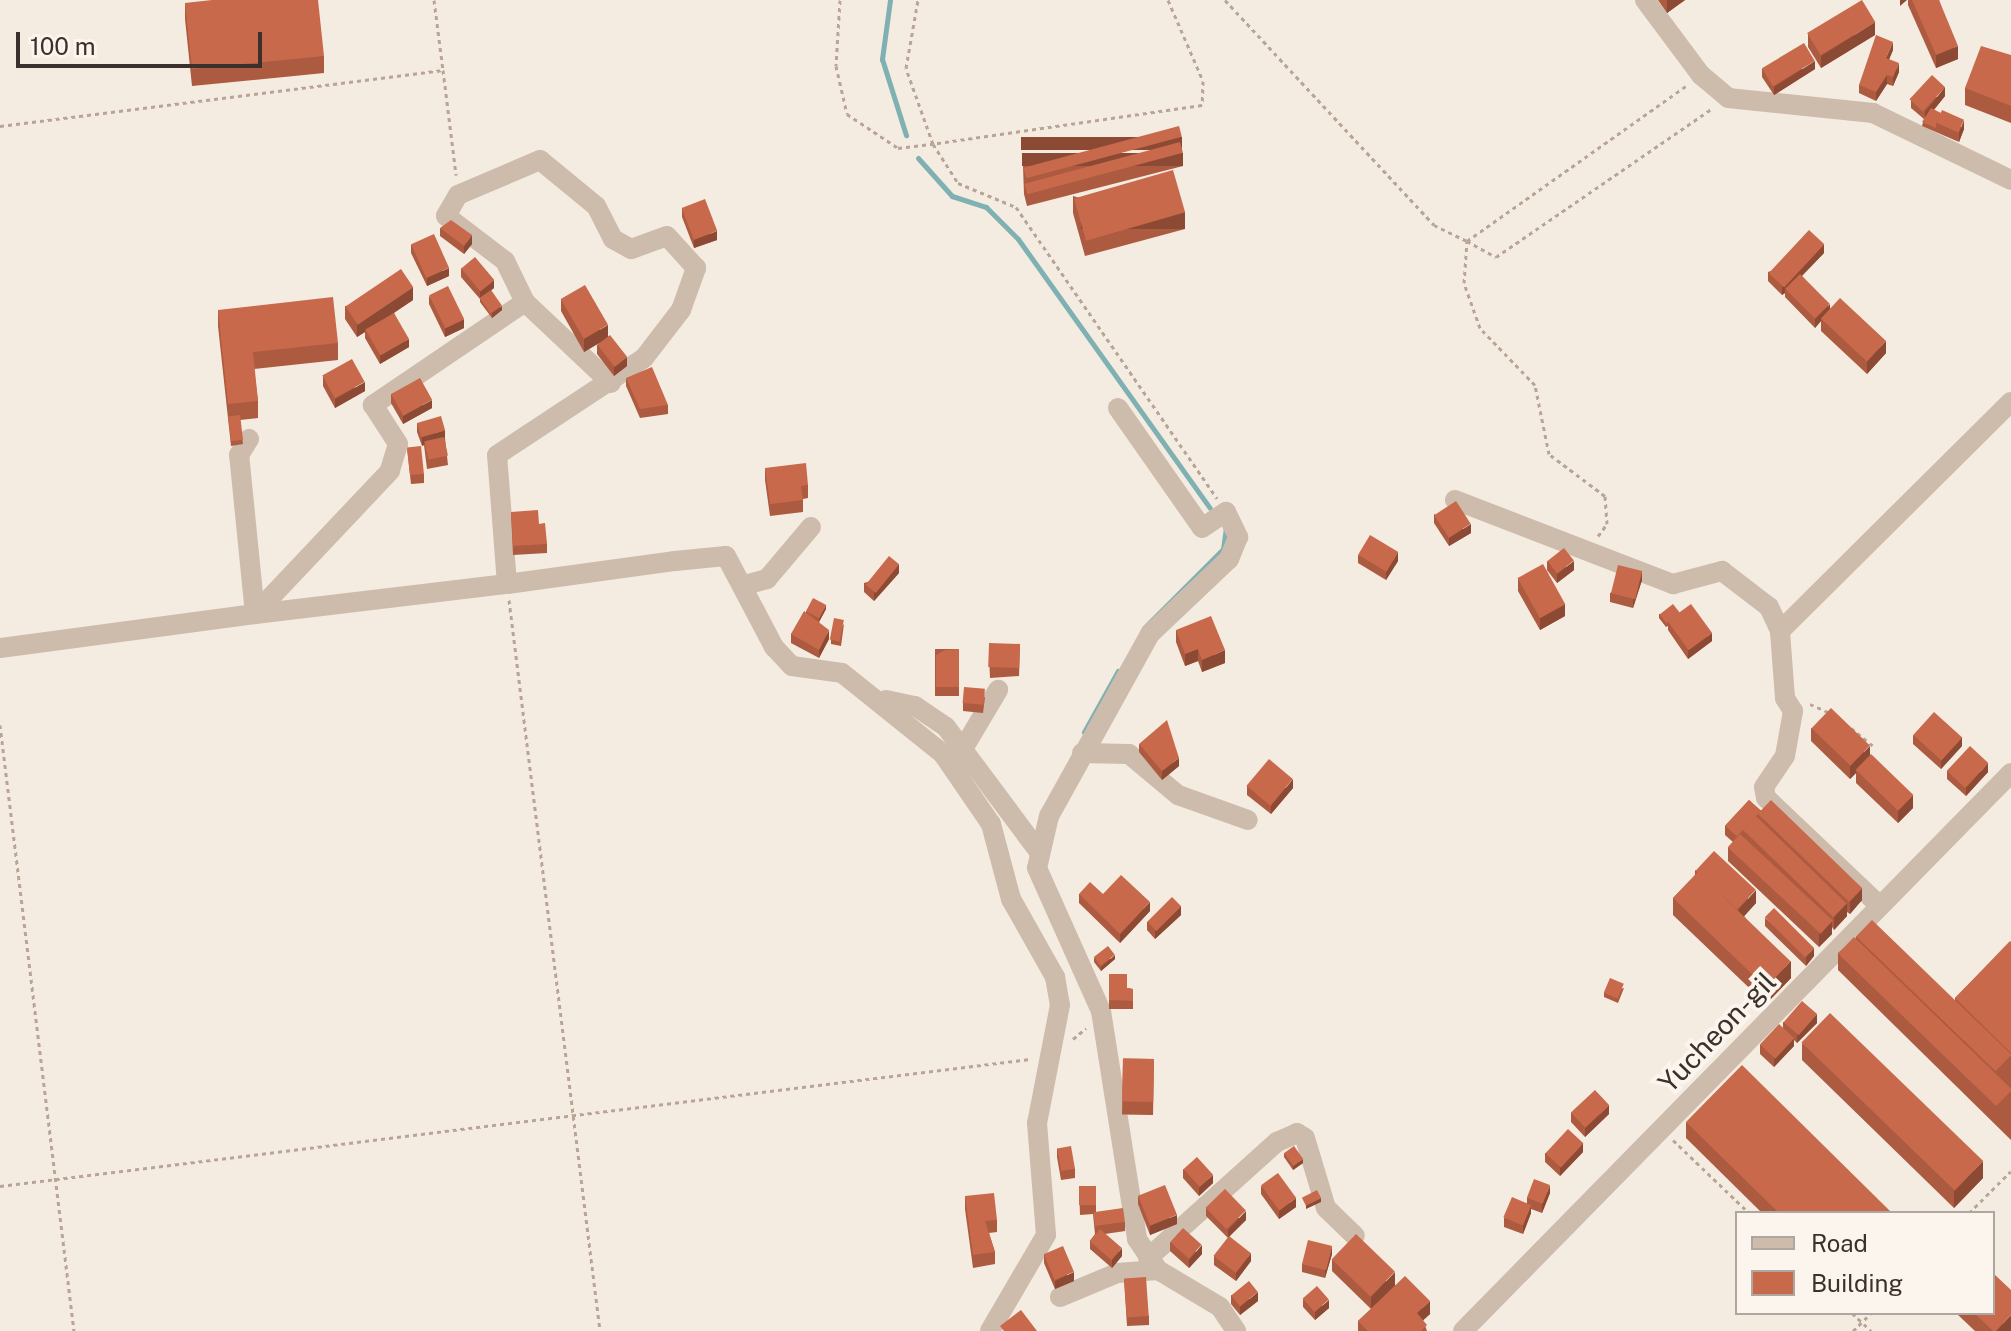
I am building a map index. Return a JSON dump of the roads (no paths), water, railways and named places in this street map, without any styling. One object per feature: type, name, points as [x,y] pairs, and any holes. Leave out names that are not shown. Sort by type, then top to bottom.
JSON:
[{"type":"street","points":[[1645,0],[1701,75],[1728,98],[1873,113],[2011,180]]},
{"type":"street","points":[[507,584],[497,455],[611,383],[644,358],[681,310],[696,268],[687,250],[667,236],[631,249],[613,239],[596,206],[540,160],[458,195],[446,216],[505,261],[525,302],[611,383]]},
{"type":"street","points":[[255,614],[390,471],[398,444],[373,405],[525,302]]},
{"type":"street","points":[[1780,631],[2011,402]]},
{"type":"street","points":[[1118,408],[1202,528],[1226,512],[1236,525],[1235,550],[1150,634],[1082,753],[1037,849],[1037,868],[1102,1017],[1128,1204],[1153,1264],[1228,1327]]},
{"type":"street","points":[[249,439],[239,455],[255,614]]},
{"type":"street","points":[[1455,500],[1673,584],[1722,571],[1769,607],[1780,631],[1785,698],[1793,711],[1785,756],[1764,787],[1766,798],[1880,906]]},
{"type":"street","points":[[745,585],[767,579],[811,527]]},
{"type":"street","points":[[0,648],[726,556],[745,585],[774,647],[792,666],[842,673],[884,700],[943,754],[991,824],[1011,899],[1055,977],[1060,1005],[1045,1060],[1037,1123],[1046,1235],[990,1331]]},
{"type":"street","points":[[963,749],[998,690]]},
{"type":"street","points":[[884,700],[915,706],[963,749],[1037,849]]},
{"type":"street","points":[[1082,753],[1129,754],[1178,795],[1248,820]]},
{"type":"street","name":"Yucheon-gil","points":[[1463,1331],[2011,773]]},
{"type":"street","points":[[1060,1297],[1117,1273],[1153,1264],[1297,1133],[1305,1138],[1326,1208],[1355,1236]]},
{"type":"waterway","points":[[890,0],[882,59],[906,135]]},
{"type":"waterway","points":[[918,158],[952,196],[986,207],[1018,239],[1210,508]]},
{"type":"waterway","points":[[1144,628],[1223,549],[1226,528]]},
{"type":"waterway","points":[[1084,732],[1118,671]]}]
